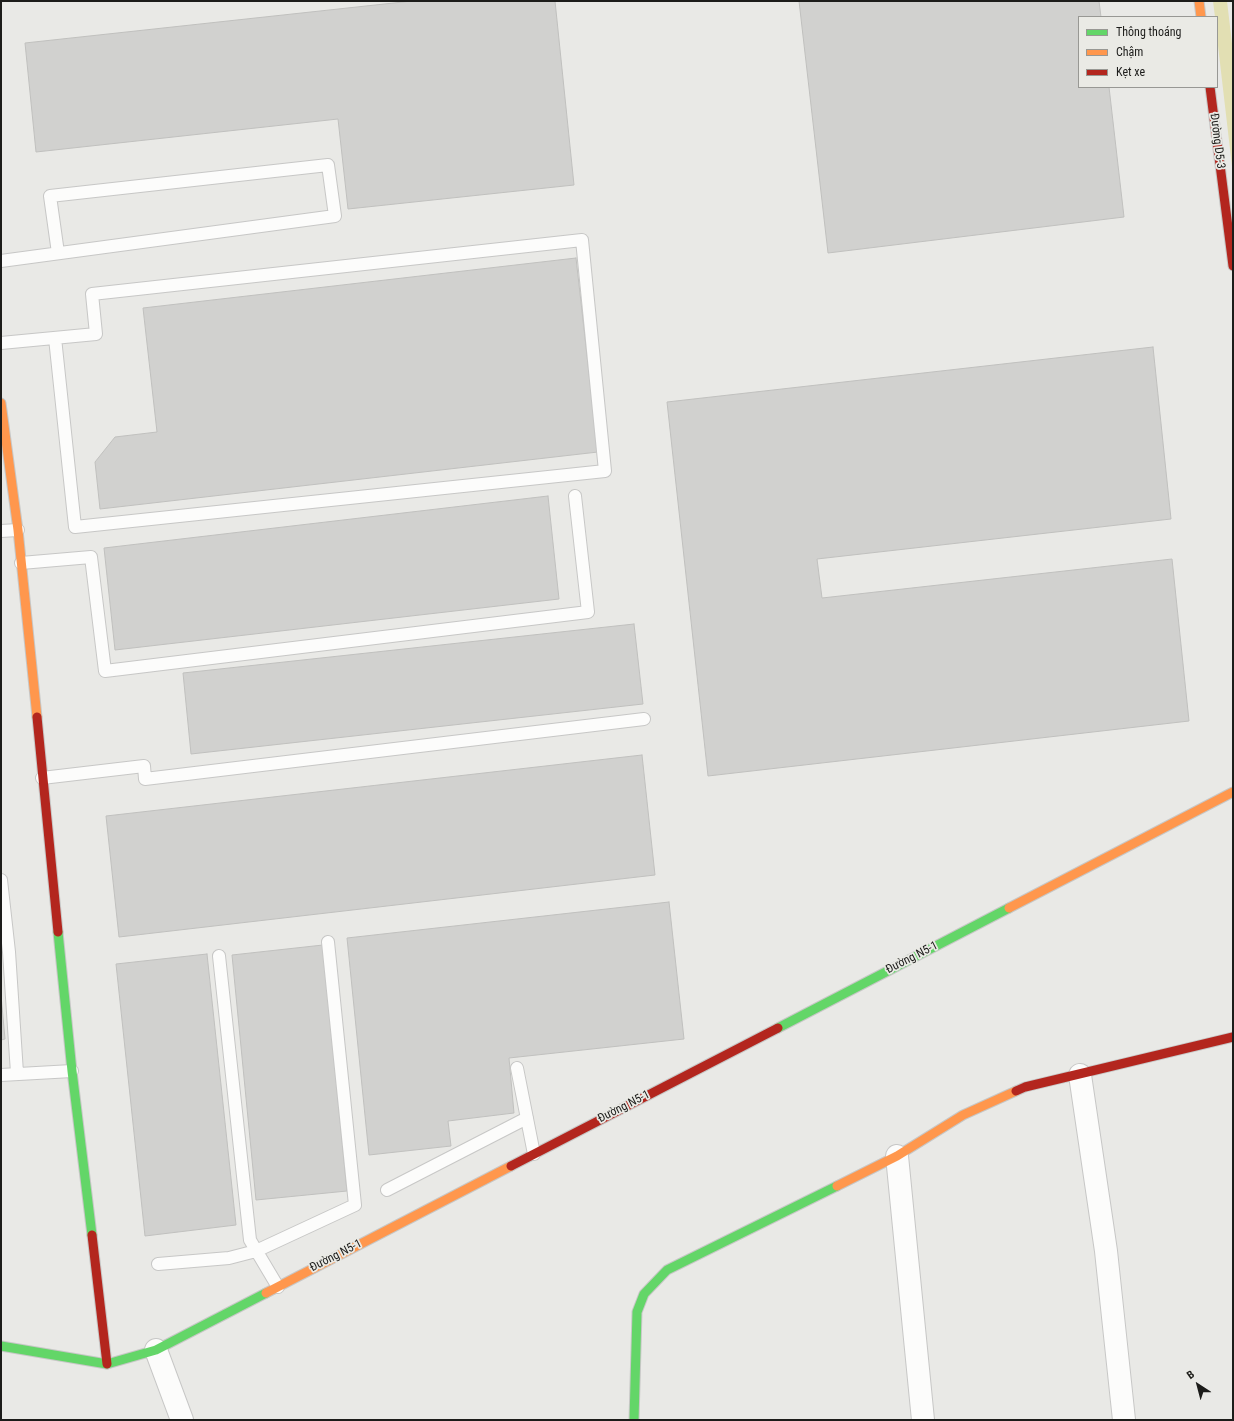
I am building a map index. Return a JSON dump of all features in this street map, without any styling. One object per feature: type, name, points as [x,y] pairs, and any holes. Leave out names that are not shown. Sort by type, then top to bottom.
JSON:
[{"type":"street","points":[[1199,1],[1201,16]]},
{"type":"street","name":"Đường D5-3","points":[[1210,88],[1233,266]]},
{"type":"street","points":[[1,403],[18,530],[72,1071],[107,1364]]},
{"type":"street","name":"Đường N5-1","points":[[1,1346],[107,1364],[156,1350],[1233,792]]},
{"type":"street","points":[[634,1420],[637,1312],[644,1294],[667,1270],[897,1156],[963,1115],[1025,1087],[1080,1075],[1233,1036]]},
{"type":"street","points":[[1080,1075],[1106,1251],[1124,1420]]},
{"type":"street","points":[[897,1156],[923,1420]]},
{"type":"street","points":[[156,1350],[182,1420]]},
{"type":"lane","points":[[1,261],[335,216],[328,165],[50,196],[58,253]]},
{"type":"lane","points":[[1,343],[96,334],[92,294],[582,240],[605,471],[75,527],[55,338]]},
{"type":"lane","points":[[21,563],[91,557],[105,671],[588,612],[575,496]]},
{"type":"lane","points":[[1,530],[18,530]]},
{"type":"lane","points":[[42,778],[144,766],[145,778],[644,719]]},
{"type":"lane","points":[[1,880],[5,952],[17,1073]]},
{"type":"lane","points":[[158,1264],[229,1258],[256,1250],[354,1205],[328,942]]},
{"type":"lane","points":[[219,956],[250,1240],[278,1287]]},
{"type":"lane","points":[[517,1068],[534,1154]]},
{"type":"lane","points":[[1,1075],[72,1071]]},
{"type":"lane","points":[[387,1190],[527,1118]]},
{"type":"shaded area","points":[[1213,1],[1227,1],[1233,52],[1233,175],[1218,46],[1218,16],[1215,16]]},
{"type":"building","points":[[412,1],[555,1],[574,185],[348,209],[338,119],[36,152],[25,43]]},
{"type":"building","points":[[799,1],[1099,1],[1101,16],[1078,16],[1078,88],[1109,88],[1124,217],[828,253]]},
{"type":"building","points":[[576,258],[598,452],[100,509],[95,462],[115,437],[157,432],[143,308]]},
{"type":"building","points":[[1153,347],[1171,519],[817,559],[822,598],[1172,559],[1189,721],[708,776],[667,402]]},
{"type":"building","points":[[548,496],[559,599],[115,650],[104,548]]},
{"type":"building","points":[[634,624],[643,704],[191,754],[183,673]]},
{"type":"building","points":[[642,755],[655,875],[119,937],[106,816]]},
{"type":"building","points":[[669,902],[684,1039],[509,1058],[514,1113],[448,1121],[451,1146],[369,1155],[347,938]]},
{"type":"building","points":[[323,945],[347,1191],[256,1200],[232,955]]},
{"type":"building","points":[[207,954],[236,1225],[145,1236],[116,964]]},
{"type":"building","points":[[1,995],[5,1039],[1,1040]]},
{"type":"traffic: fast","points":[[778,1028],[1009,908]]},
{"type":"traffic: fast","points":[[58,932],[72,1071],[92,1235]]},
{"type":"traffic: fast","points":[[634,1420],[637,1312],[644,1294],[667,1270],[837,1186]]},
{"type":"traffic: fast","points":[[1,1346],[107,1364],[156,1350],[266,1293]]},
{"type":"traffic: slow","points":[[1199,1],[1201,16]]},
{"type":"traffic: slow","points":[[1,403],[18,530],[37,717]]},
{"type":"traffic: slow","points":[[1009,908],[1233,792]]},
{"type":"traffic: slow","points":[[837,1186],[897,1156],[963,1115],[1016,1091]]},
{"type":"traffic: slow","points":[[266,1293],[511,1166]]},
{"type":"traffic: jam","points":[[1210,88],[1233,266]]},
{"type":"traffic: jam","points":[[37,717],[58,932]]},
{"type":"traffic: jam","points":[[511,1166],[778,1028]]},
{"type":"traffic: jam","points":[[1016,1091],[1025,1087],[1233,1037]]},
{"type":"traffic: jam","points":[[92,1235],[107,1364]]}]
